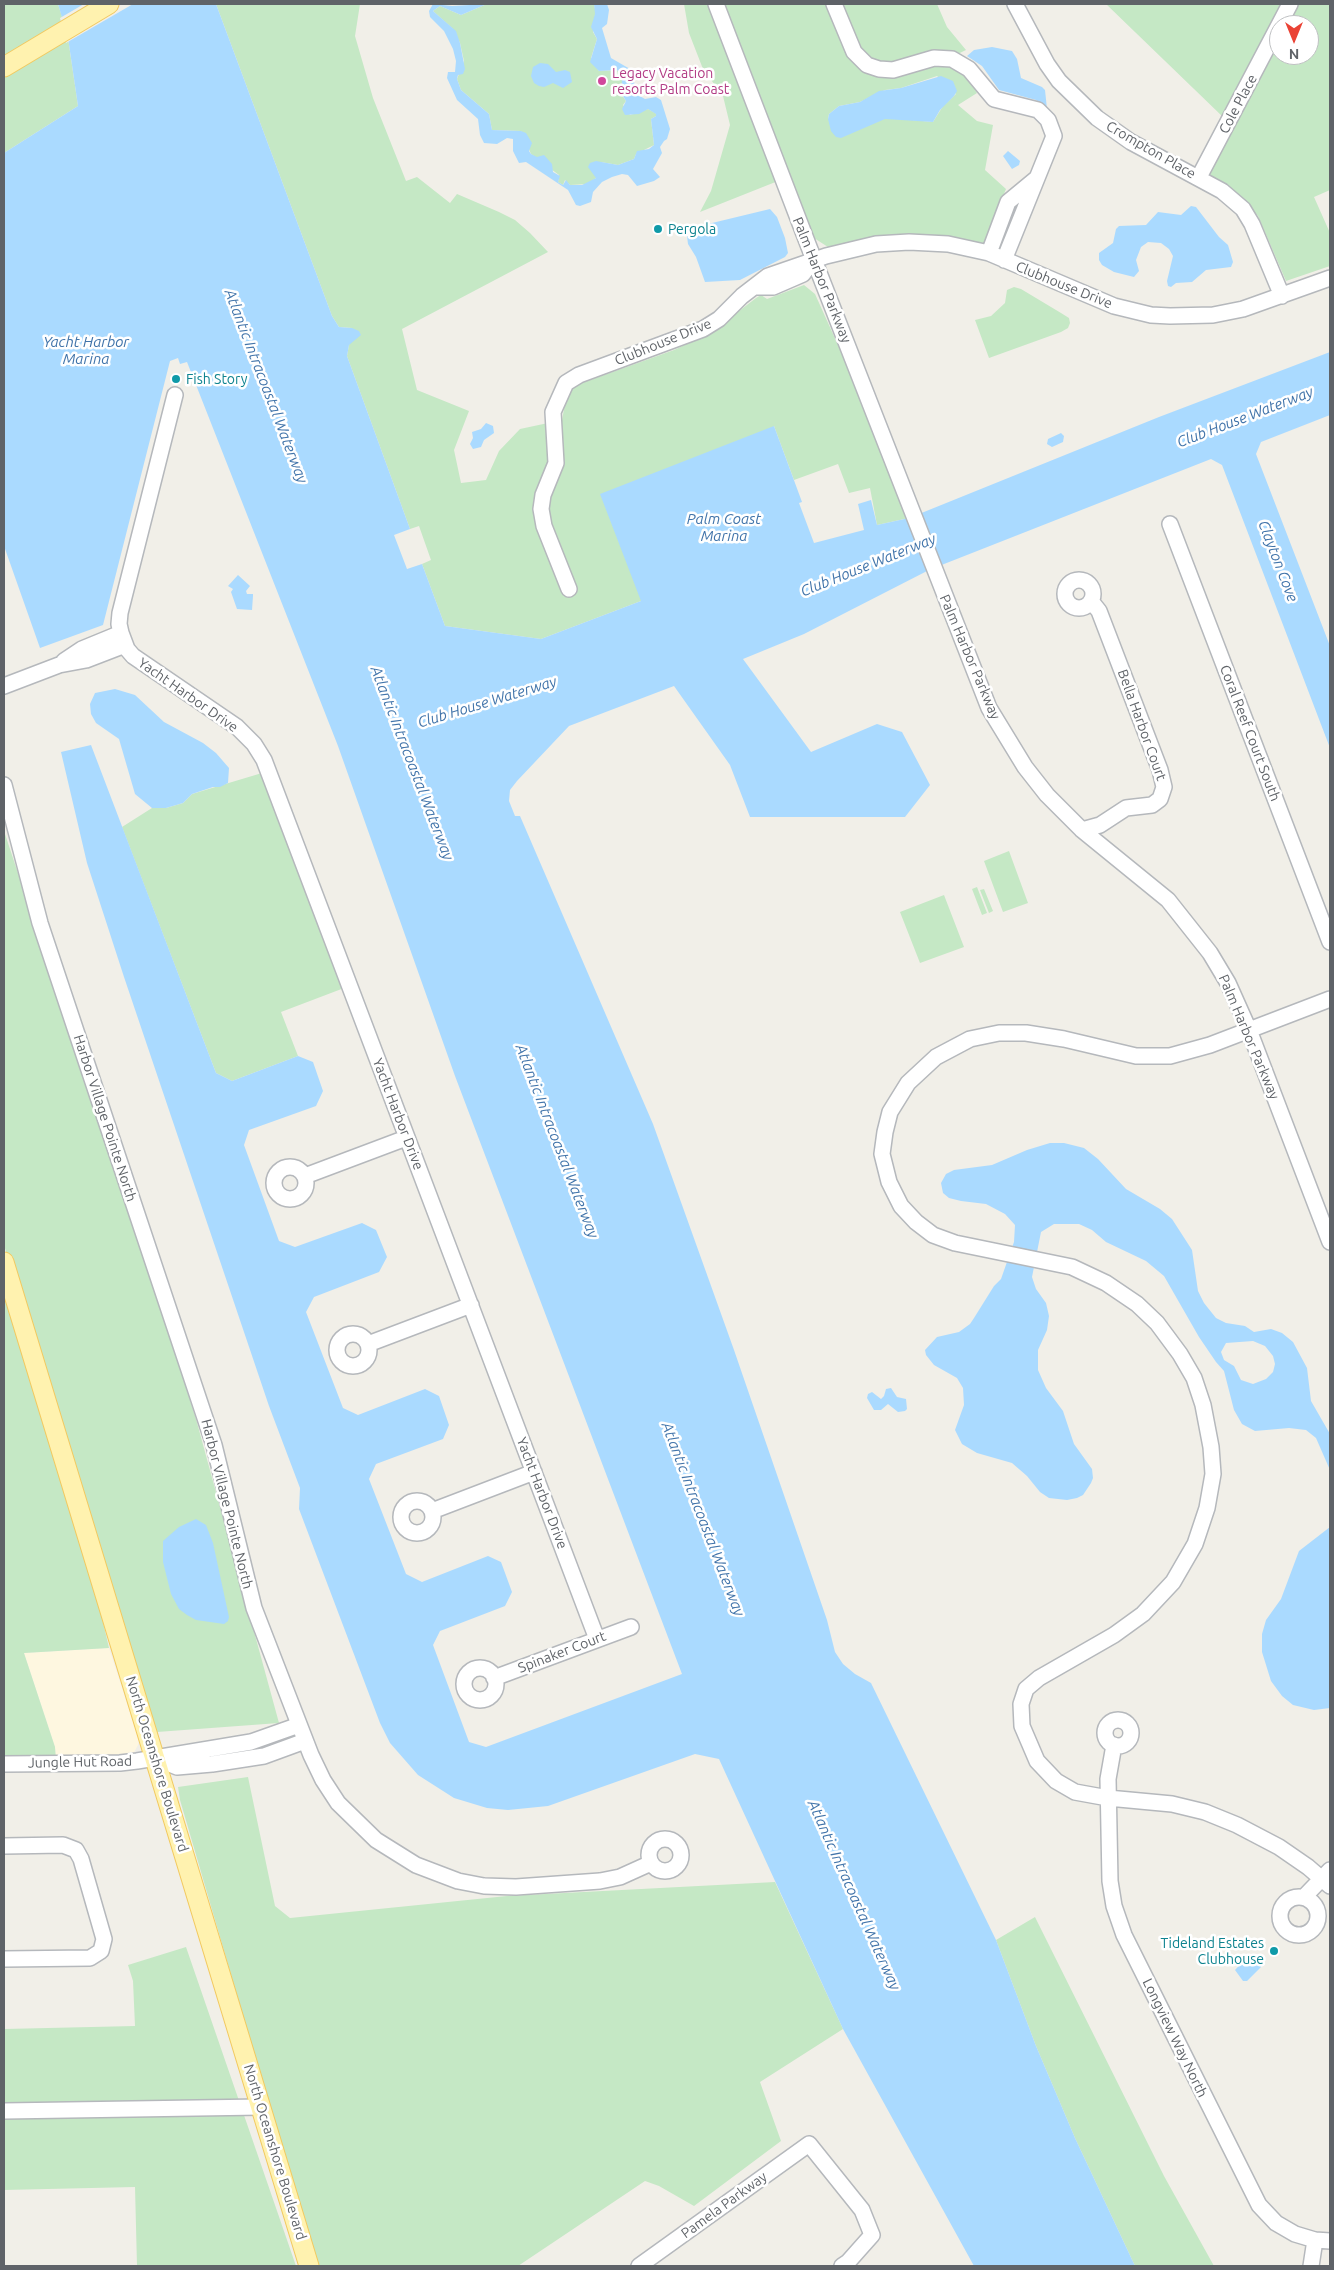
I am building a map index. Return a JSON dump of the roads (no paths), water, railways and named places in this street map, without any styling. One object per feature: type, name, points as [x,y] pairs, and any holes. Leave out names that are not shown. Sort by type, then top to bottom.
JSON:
[{"type":"main road","points":[[4,67],[109,4]]},
{"type":"main road","name":"North Oceanshore Boulevard","points":[[4,1262],[309,2266]]},
{"type":"street","name":"Palm Harbor Parkway","points":[[716,4],[938,580],[977,679],[996,721],[1036,782],[1082,830],[1158,890],[1176,908],[1219,968],[1249,1030],[1330,1242]]},
{"type":"street","points":[[834,4],[854,52],[867,65],[879,69],[893,70],[934,58],[952,59],[969,69],[994,99],[1032,108],[1044,115],[1050,123],[1054,136],[1004,260]]},
{"type":"street","name":"Crompton Place","points":[[1015,4],[1047,64],[1083,106],[1113,131],[1199,177],[1230,197],[1247,215],[1282,296]]},
{"type":"street","name":"Cole Place","points":[[1199,177],[1290,4]]},
{"type":"street","points":[[989,253],[1008,202],[1039,177]]},
{"type":"street","name":"Clubhouse Drive","points":[[569,589],[544,526],[541,509],[543,495],[554,470],[556,458],[553,412],[566,383],[579,375],[703,328],[719,319],[742,296],[768,276],[855,248],[898,242],[948,244],[989,253],[1094,298],[1132,311],[1160,316],[1199,316],[1228,312],[1282,296],[1330,278]]},
{"type":"street","points":[[4,686],[59,665],[82,649],[123,639],[119,624],[120,613],[175,395]]},
{"type":"street","name":"Coral Reef Court South","points":[[1170,524],[1330,942]]},
{"type":"street","name":"Bella Harbor Court","points":[[1082,830],[1100,825],[1126,808],[1152,805],[1160,799],[1164,787],[1160,770],[1100,611],[1091,600]]},
{"type":"street","name":"Yacht Harbor Drive","points":[[123,639],[135,658],[237,728],[250,740],[261,755],[314,889],[406,1138],[597,1639]]},
{"type":"street","name":"Harbor Village Pointe North","points":[[4,784],[40,922],[214,1445],[254,1608],[305,1741],[323,1780],[338,1803],[357,1823],[394,1853],[444,1877],[484,1886],[526,1887],[612,1880],[651,1863]]},
{"type":"street","points":[[1304,1897],[1316,1907],[1317,1921],[1308,1932],[1296,1934],[1285,1928],[1280,1917],[1282,1906],[1292,1898],[1304,1897],[1328,1878],[1266,1839],[1220,1817],[1172,1804],[1084,1794],[1069,1789],[1056,1781],[1041,1766],[1023,1731],[1020,1711],[1022,1699],[1029,1686],[1039,1678],[1134,1621],[1173,1582],[1190,1554],[1204,1520],[1211,1488],[1212,1462],[1200,1396],[1190,1370],[1168,1336],[1151,1316],[1118,1290],[1080,1270],[949,1241],[927,1231],[910,1217],[901,1206],[889,1182],[883,1158],[886,1125],[899,1095],[922,1068],[963,1042],[998,1033],[1044,1036],[1117,1053],[1154,1058],[1194,1051],[1330,999]]},
{"type":"street","points":[[305,1176],[406,1138]]},
{"type":"street","points":[[368,1344],[471,1305]]},
{"type":"street","points":[[432,1511],[534,1472]]},
{"type":"street","name":"Spinaker Court","points":[[494,1678],[631,1627]]},
{"type":"street","name":"Jungle Hut Road","points":[[4,1764],[120,1763],[251,1742],[299,1725]]},
{"type":"street","points":[[155,1758],[177,1767],[212,1764],[262,1756],[305,1741]]},
{"type":"street","name":"Longview Way North","points":[[1114,1746],[1108,1773],[1110,1888],[1117,1916],[1128,1944],[1254,2198],[1263,2211],[1276,2222],[1296,2234],[1315,2240],[1330,2241]]},
{"type":"street","points":[[4,1846],[63,1845],[74,1848],[81,1859],[103,1932],[104,1942],[101,1951],[85,1959],[4,1959]]},
{"type":"street","points":[[1316,1907],[1330,1893]]},
{"type":"street","points":[[4,2111],[261,2107]]},
{"type":"street","name":"Pamela Parkway","points":[[639,2266],[809,2144],[862,2210],[872,2235],[848,2262],[842,2266]]},
{"type":"street","points":[[1311,2266],[1315,2240]]},
{"type":"water","points":[[58,4],[216,4],[332,316],[339,327],[352,328],[359,331],[361,335],[349,345],[347,356],[410,529],[394,535],[407,569],[422,564],[445,626],[541,639],[641,601],[600,494],[774,426],[802,502],[799,503],[814,543],[864,530],[858,504],[871,500],[877,525],[909,518],[929,570],[804,634],[743,659],[811,752],[877,724],[902,732],[930,785],[905,817],[750,817],[730,765],[674,686],[569,726],[517,781],[510,790],[509,801],[515,816],[520,816],[653,1124],[734,1350],[827,1620],[835,1652],[843,1664],[855,1674],[871,1683],[996,1940],[1036,2046],[1075,2138],[1135,2266],[974,2266],[843,2029],[719,1759],[695,1754],[548,1806],[508,1810],[487,1808],[454,1798],[418,1775],[390,1743],[380,1723],[299,1509],[300,1488],[269,1406],[124,977],[87,863],[61,752],[91,745],[216,1073],[232,1081],[298,1056],[313,1062],[323,1091],[316,1106],[249,1130],[244,1145],[279,1241],[295,1247],[362,1223],[376,1230],[387,1257],[379,1272],[314,1297],[306,1312],[343,1408],[358,1415],[425,1389],[439,1396],[449,1425],[443,1439],[376,1464],[369,1479],[406,1574],[422,1582],[488,1556],[501,1562],[512,1592],[505,1606],[440,1631],[433,1645],[469,1742],[486,1747],[682,1674],[455,1076],[338,746],[187,362],[180,364],[178,358],[170,361],[103,625],[40,648],[4,546],[4,153],[78,106],[68,38]]},
{"type":"water","points":[[433,4],[452,6],[487,4],[461,15],[440,6],[433,11],[456,31],[465,69],[463,74],[458,75],[457,79],[461,90],[489,114],[492,130],[521,131],[526,133],[532,143],[529,151],[537,157],[544,155],[552,164],[553,172],[560,176],[558,182],[563,185],[566,180],[570,185],[582,185],[596,178],[588,167],[590,163],[596,161],[618,165],[634,159],[637,151],[649,149],[654,145],[651,119],[656,114],[648,109],[639,114],[625,115],[622,109],[626,101],[621,93],[622,80],[620,73],[617,70],[599,71],[590,62],[597,39],[591,27],[595,14],[594,4],[607,4],[609,10],[607,24],[602,28],[611,58],[630,69],[638,95],[645,99],[656,97],[661,100],[670,129],[667,139],[660,147],[662,153],[653,169],[660,177],[654,181],[637,186],[628,175],[622,174],[612,177],[602,182],[593,192],[591,202],[580,206],[576,205],[568,190],[526,162],[519,163],[513,151],[513,139],[507,138],[497,144],[484,143],[480,135],[478,119],[457,100],[447,78],[448,72],[455,72],[456,61],[453,49],[444,31],[430,17],[429,11]]},
{"type":"water","points":[[992,47],[1012,51],[1017,59],[1021,78],[1045,90],[1047,109],[1036,100],[999,90],[982,66],[967,56],[974,50]]},
{"type":"water","points":[[540,63],[548,64],[556,72],[565,70],[570,72],[572,82],[563,88],[553,83],[544,87],[539,86],[534,83],[531,76],[533,67]]},
{"type":"water","points":[[941,76],[953,81],[957,91],[940,110],[933,122],[885,119],[841,138],[836,137],[831,131],[828,119],[829,114],[839,106],[860,102],[879,91],[901,88]]},
{"type":"water","points":[[1008,151],[1020,161],[1019,165],[1012,169],[1003,156]]},
{"type":"water","points":[[1191,206],[1196,207],[1219,237],[1228,245],[1233,262],[1231,267],[1206,270],[1192,282],[1176,283],[1171,287],[1168,286],[1167,281],[1173,256],[1169,249],[1161,243],[1148,242],[1141,247],[1136,260],[1139,271],[1134,277],[1114,272],[1102,265],[1099,260],[1099,253],[1113,243],[1116,229],[1119,226],[1146,225],[1158,212],[1181,215]]},
{"type":"water","points":[[770,209],[777,217],[785,238],[788,253],[785,257],[740,280],[705,282],[696,257],[688,244],[687,236],[712,223]]},
{"type":"water","points":[[1330,352],[1330,415],[1261,442],[1256,454],[1330,646],[1330,748],[1222,465],[1211,459],[939,566],[919,514],[1159,417]]},
{"type":"water","points":[[486,423],[493,426],[494,433],[484,440],[481,447],[473,449],[470,444],[473,438],[472,432],[481,429]]},
{"type":"water","points":[[1061,433],[1064,436],[1063,442],[1052,447],[1047,444],[1048,439]]},
{"type":"water","points":[[238,575],[250,586],[246,591],[247,594],[253,594],[252,610],[237,609],[231,592],[233,589],[228,586]]},
{"type":"water","points":[[115,689],[135,695],[164,722],[203,743],[216,753],[229,768],[228,783],[192,794],[183,803],[166,808],[152,808],[135,794],[119,739],[96,723],[91,714],[90,704],[95,693]]},
{"type":"water","points":[[1050,1143],[1064,1143],[1084,1148],[1098,1159],[1126,1189],[1160,1209],[1172,1219],[1192,1250],[1198,1291],[1204,1303],[1216,1318],[1226,1323],[1245,1326],[1254,1332],[1271,1329],[1282,1333],[1293,1342],[1307,1368],[1311,1401],[1330,1434],[1330,1470],[1316,1438],[1306,1430],[1289,1428],[1255,1431],[1242,1424],[1234,1410],[1224,1371],[1199,1337],[1164,1276],[1146,1261],[1106,1242],[1092,1230],[1079,1224],[1054,1224],[1041,1232],[1032,1277],[1036,1289],[1046,1303],[1049,1316],[1047,1330],[1038,1350],[1038,1370],[1046,1388],[1063,1411],[1074,1444],[1092,1469],[1093,1478],[1091,1483],[1083,1495],[1077,1498],[1067,1500],[1049,1498],[1040,1492],[1027,1476],[1012,1463],[977,1453],[962,1444],[955,1430],[964,1405],[963,1388],[957,1378],[934,1365],[926,1355],[925,1350],[937,1337],[959,1332],[970,1324],[994,1286],[1001,1279],[1014,1242],[1015,1225],[1005,1214],[986,1204],[949,1198],[943,1193],[941,1183],[946,1174],[954,1170],[992,1165],[1027,1150]],"holes":[[[1253,1341],[1265,1346],[1273,1356],[1275,1364],[1273,1372],[1266,1379],[1253,1384],[1241,1380],[1234,1366],[1224,1360],[1221,1352],[1226,1343]]]},
{"type":"water","points":[[891,1388],[897,1397],[906,1399],[907,1409],[898,1412],[888,1404],[881,1410],[874,1410],[867,1398],[868,1394],[872,1392],[881,1399],[886,1389]]},
{"type":"water","points":[[196,1519],[206,1525],[213,1543],[229,1617],[228,1621],[224,1624],[196,1620],[187,1615],[179,1609],[171,1594],[163,1562],[163,1541],[179,1527]]},
{"type":"water","points":[[1330,1527],[1330,1708],[1314,1710],[1293,1705],[1282,1696],[1271,1681],[1262,1652],[1262,1634],[1266,1620],[1281,1599],[1299,1551]]},
{"type":"water","points":[[1249,1955],[1253,1955],[1261,1963],[1261,1967],[1247,1981],[1243,1981],[1235,1970]]},
{"type":"place","name":"Legacy Vacation resorts Palm Coast","points":[[602,81]]},
{"type":"place","name":"Pergola","points":[[658,229]]},
{"type":"place","name":"Fish Story","points":[[176,379]]},
{"type":"place","name":"Tideland Estates Clubhouse","points":[[1274,1951]]},
{"type":"water label","name":"Yacht Harbor Marina","points":[[86,350]]},
{"type":"water label","name":"Atlantic Intracoastal Waterway","points":[[266,386]]},
{"type":"water label","name":"Club House Waterway","points":[[1245,417]]},
{"type":"water label","name":"Palm Coast Marina","points":[[724,528]]},
{"type":"water label","name":"Clayton Cove","points":[[1278,561]]},
{"type":"water label","name":"Club House Waterway","points":[[868,565]]},
{"type":"water label","name":"Club House Waterway","points":[[487,702]]},
{"type":"water label","name":"Atlantic Intracoastal Waterway","points":[[412,763]]},
{"type":"water label","name":"Atlantic Intracoastal Waterway","points":[[557,1141]]},
{"type":"water label","name":"Atlantic Intracoastal Waterway","points":[[703,1519]]},
{"type":"water label","name":"Atlantic Intracoastal Waterway","points":[[854,1895]]}]
